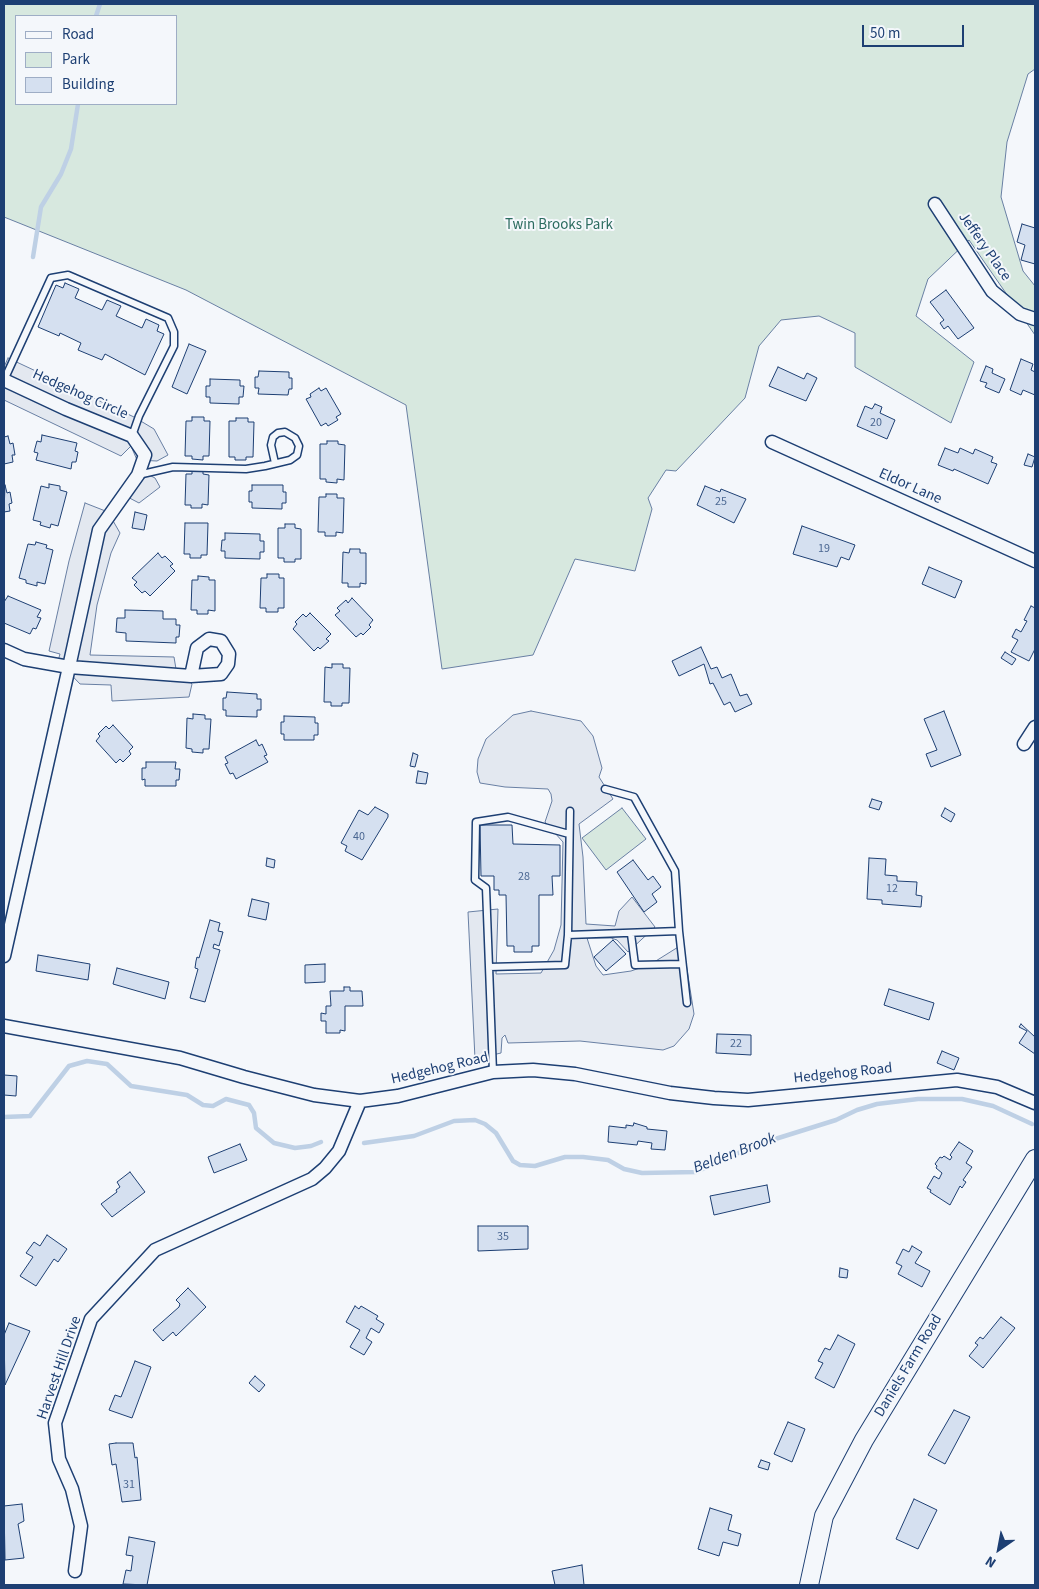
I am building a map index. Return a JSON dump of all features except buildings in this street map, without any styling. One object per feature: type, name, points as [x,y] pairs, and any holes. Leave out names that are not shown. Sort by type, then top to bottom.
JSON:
[{"type":"main road","name":"Daniels Farm Road","points":[[810,1585],[824,1516],[860,1449],[1035,1159]]},
{"type":"street","name":"Jeffery Place","points":[[935,204],[992,291],[1020,314],[1035,319]]},
{"type":"street","name":"Hedgehog Circle","points":[[4,379],[66,409],[132,436],[145,455],[138,475],[99,530],[4,956]]},
{"type":"street","name":"Eldor Lane","points":[[772,442],[1035,561]]},
{"type":"street","points":[[4,650],[24,659],[69,667],[191,676]]},
{"type":"street","points":[[1024,744],[1035,728]]},
{"type":"street","name":"Hedgehog Road","points":[[4,1026],[180,1058],[307,1093],[360,1101],[398,1096],[493,1072],[533,1070],[574,1074],[670,1092],[748,1100],[957,1080],[997,1087],[1035,1103]]},
{"type":"street","name":"Harvest Hill Drive","points":[[75,1571],[81,1526],[72,1489],[58,1459],[55,1423],[92,1319],[155,1250],[312,1179],[325,1168],[339,1151],[360,1101]]},
{"type":"lane","points":[[4,379],[51,278],[68,275],[168,318],[174,332],[174,346],[138,416],[132,436]]},
{"type":"lane","points":[[138,475],[173,467],[246,469],[290,460],[297,455],[300,446],[295,438],[286,432],[278,433],[273,437],[271,445],[275,463]]},
{"type":"lane","points":[[605,789],[634,796],[675,871],[678,932],[687,1003]]},
{"type":"lane","points":[[489,967],[565,965],[568,935],[570,811]]},
{"type":"lane","points":[[493,1072],[486,888],[475,880],[476,822],[508,817],[569,834]]},
{"type":"lane","points":[[568,935],[678,932]]},
{"type":"lane","points":[[631,934],[636,964],[682,964]]},
{"type":"green space","name":"Twin Brooks Park","points":[[4,4],[1035,4],[1035,69],[1028,74],[1007,142],[1001,197],[1023,271],[1035,286],[1035,335],[969,240],[928,279],[916,316],[974,362],[951,423],[855,367],[855,333],[819,316],[781,320],[759,346],[745,398],[676,471],[666,470],[648,498],[652,509],[635,571],[575,559],[533,655],[442,669],[406,405],[186,290],[4,217]]},
{"type":"green space","points":[[622,808],[646,839],[606,870],[582,838]]},
{"type":"shaded area","points":[[8,358],[134,417],[154,429],[168,455],[157,461],[137,460],[131,446],[121,456],[4,400],[4,367]]},
{"type":"shaded area","points":[[135,468],[155,478],[160,487],[139,503],[120,493]]},
{"type":"shaded area","points":[[85,503],[108,512],[120,533],[111,553],[97,605],[90,655],[174,657],[176,669],[192,684],[189,697],[112,701],[111,685],[80,684],[58,661],[60,654],[49,651],[69,561]]},
{"type":"shaded area","points":[[531,711],[581,721],[593,736],[602,768],[599,777],[613,799],[579,824],[583,857],[586,924],[615,926],[619,911],[632,897],[655,927],[628,952],[617,940],[611,938],[587,938],[596,966],[603,975],[631,971],[651,964],[683,944],[694,1014],[689,1029],[674,1046],[663,1050],[580,1041],[508,1043],[505,1035],[502,1038],[501,1053],[475,1059],[468,912],[498,909],[496,974],[541,973],[554,950],[561,925],[563,842],[545,822],[552,801],[551,794],[548,789],[505,787],[480,783],[477,772],[478,759],[486,739],[513,715]]},
{"type":"waterway","points":[[96,15],[100,4]]},
{"type":"waterway","points":[[33,257],[41,207],[61,174],[71,149],[78,105]]},
{"type":"waterway","name":"Belden Brook","points":[[4,1117],[30,1116],[69,1066],[87,1061],[107,1064],[131,1086],[187,1095],[203,1105],[213,1106],[226,1099],[249,1105],[254,1113],[256,1128],[274,1143],[295,1148],[311,1146],[321,1142]]},
{"type":"waterway","name":"Belden Brook","points":[[364,1143],[414,1136],[454,1121],[475,1120],[485,1124],[496,1133],[513,1161],[520,1165],[535,1166],[565,1157],[583,1157],[608,1160],[624,1169],[642,1173],[696,1172],[756,1145],[836,1120],[857,1110],[877,1104],[918,1099],[962,1099],[993,1106],[1032,1124]]}]
